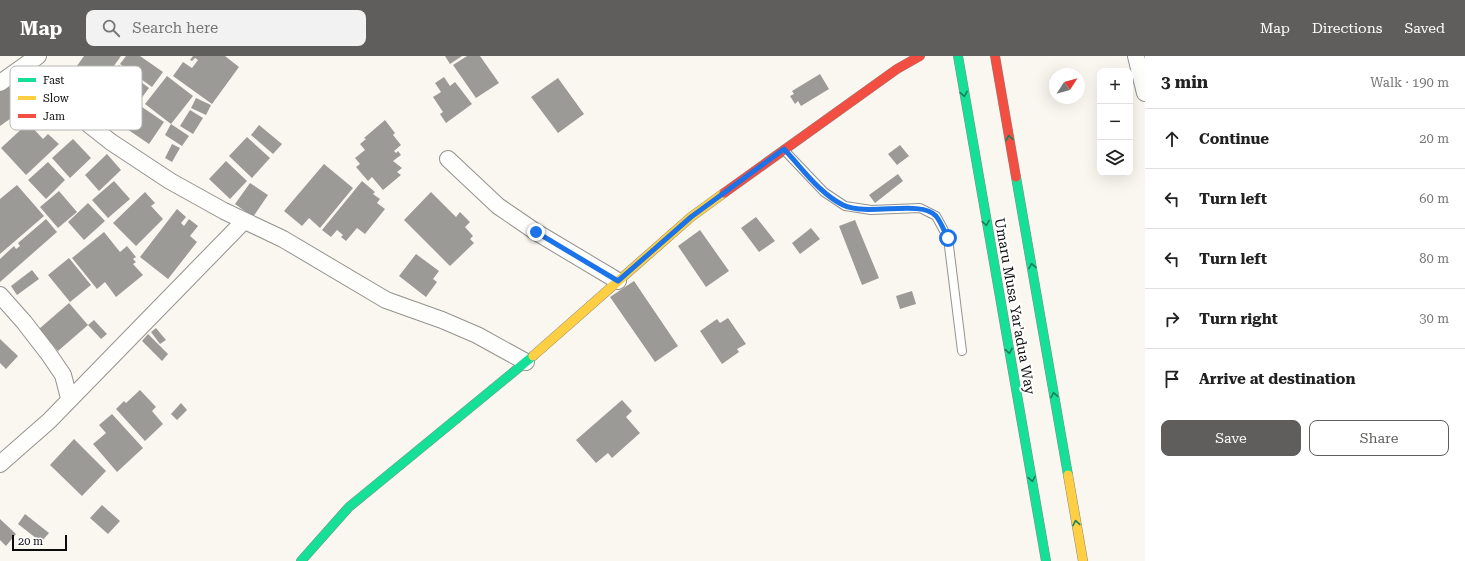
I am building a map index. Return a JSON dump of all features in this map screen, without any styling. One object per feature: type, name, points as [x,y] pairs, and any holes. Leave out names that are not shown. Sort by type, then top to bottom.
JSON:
[{"type":"main road","points":[[301,561],[349,507],[526,362],[691,217],[784,149],[895,63],[920,56]]},
{"type":"main road","name":"Umaru Musa Yar'adua Way","points":[[958,56],[1046,561]]},
{"type":"main road","name":"Umaru Musa Yar'adua Way","points":[[995,56],[1083,561]]},
{"type":"street","points":[[1136,56],[1145,94]]},
{"type":"street","points":[[24,66],[32,60]]},
{"type":"street","points":[[0,83],[10,76]]},
{"type":"street","points":[[96,130],[111,142],[170,181],[224,211],[284,239],[386,300],[442,320],[478,335],[526,362]]},
{"type":"street","points":[[448,160],[498,206],[536,232],[618,281]]},
{"type":"street","points":[[0,464],[49,421],[69,398],[244,221]]},
{"type":"street","points":[[0,295],[24,322],[63,375],[69,398]]},
{"type":"lane","points":[[784,149],[824,192],[844,206],[871,210],[920,208],[936,216],[948,238],[962,351]]},
{"type":"building","points":[[84,56],[121,56],[114,66],[77,66]]},
{"type":"building","points":[[126,56],[140,56],[163,72],[152,87],[142,80],[142,66],[123,66],[120,64]]},
{"type":"building","points":[[193,56],[225,56],[239,67],[212,104],[173,76],[183,62],[192,68],[198,60],[195,58],[192,61],[190,60]]},
{"type":"building","points":[[445,56],[462,56],[450,64]]},
{"type":"building","points":[[467,56],[480,56],[499,83],[476,98],[453,65]]},
{"type":"building","points":[[820,74],[829,89],[801,106],[798,101],[795,104],[790,96],[794,94],[792,91]]},
{"type":"building","points":[[167,76],[193,96],[171,124],[145,104]]},
{"type":"building","points":[[444,77],[450,86],[455,82],[472,104],[446,123],[440,114],[443,112],[433,97],[441,92],[435,83]]},
{"type":"building","points":[[558,78],[584,114],[558,133],[531,97]]},
{"type":"building","points":[[142,83],[149,88],[142,97]]},
{"type":"building","points":[[8,85],[10,88],[10,119],[0,126],[0,91]]},
{"type":"building","points":[[196,98],[211,105],[206,115],[191,108]]},
{"type":"building","points":[[142,107],[164,122],[149,144],[128,130],[142,130]]},
{"type":"building","points":[[190,110],[203,118],[193,134],[180,126]]},
{"type":"building","points":[[385,120],[395,133],[393,135],[401,145],[394,151],[396,153],[398,151],[401,155],[393,161],[402,168],[397,172],[401,175],[383,190],[372,177],[368,181],[356,167],[360,164],[355,158],[365,150],[360,144],[366,139],[364,138]]},
{"type":"building","points":[[171,124],[189,136],[182,146],[165,135]]},
{"type":"building","points":[[259,125],[282,144],[273,154],[251,135]]},
{"type":"building","points":[[20,130],[35,130],[43,139],[48,134],[59,144],[26,175],[1,148]]},
{"type":"building","points":[[247,137],[270,158],[252,178],[229,156]]},
{"type":"building","points":[[73,139],[91,158],[70,178],[52,158]]},
{"type":"building","points":[[172,144],[180,148],[172,162],[165,158]]},
{"type":"building","points":[[900,145],[909,156],[897,165],[888,154]]},
{"type":"building","points":[[107,154],[121,170],[99,191],[85,175]]},
{"type":"building","points":[[226,161],[247,181],[230,199],[209,179]]},
{"type":"building","points":[[48,162],[65,180],[46,199],[28,180]]},
{"type":"building","points":[[324,164],[353,188],[320,228],[309,218],[302,226],[284,211]]},
{"type":"building","points":[[898,174],[903,181],[875,203],[869,195]]},
{"type":"building","points":[[114,181],[130,199],[108,218],[92,200]]},
{"type":"building","points":[[362,181],[375,192],[373,194],[380,199],[377,203],[385,209],[365,234],[357,228],[346,241],[341,237],[343,235],[337,230],[331,237],[322,230]]},
{"type":"building","points":[[250,183],[268,195],[253,217],[235,204]]},
{"type":"building","points":[[17,185],[44,216],[0,254],[0,199]]},
{"type":"building","points":[[59,191],[77,212],[58,228],[40,207]]},
{"type":"building","points":[[145,192],[155,203],[151,206],[163,219],[136,246],[113,223]]},
{"type":"building","points":[[431,192],[456,217],[460,212],[470,222],[465,227],[473,236],[470,239],[474,243],[450,266],[404,220]]},
{"type":"building","points":[[88,203],[105,221],[84,240],[68,222]]},
{"type":"building","points":[[177,209],[186,217],[181,223],[184,226],[189,219],[198,226],[190,236],[197,242],[168,279],[140,257]]},
{"type":"building","points":[[756,217],[775,241],[759,252],[741,228]]},
{"type":"building","points":[[46,219],[57,232],[0,282],[0,259],[14,246],[16,249],[20,246],[18,243]]},
{"type":"building","points":[[855,220],[879,278],[862,285],[839,226]]},
{"type":"building","points":[[811,228],[820,239],[800,254],[792,243]]},
{"type":"building","points":[[700,230],[729,271],[706,287],[678,246]]},
{"type":"building","points":[[104,232],[120,252],[127,246],[136,257],[133,259],[136,262],[133,264],[143,275],[116,297],[105,282],[97,289],[72,258]]},
{"type":"building","points":[[416,254],[439,271],[433,279],[437,282],[426,297],[399,276]]},
{"type":"building","points":[[69,258],[91,285],[70,302],[48,275]]},
{"type":"building","points":[[32,270],[39,279],[17,295],[11,286]]},
{"type":"building","points":[[634,281],[678,346],[655,362],[610,297]]},
{"type":"building","points":[[912,291],[916,304],[900,309],[896,296]]},
{"type":"building","points":[[69,303],[88,325],[58,351],[39,329]]},
{"type":"building","points":[[728,318],[746,344],[737,349],[739,352],[722,364],[700,331],[717,319],[720,323]]},
{"type":"building","points":[[94,320],[107,334],[101,339],[88,325]]},
{"type":"building","points":[[156,328],[166,340],[160,344],[151,332]]},
{"type":"building","points":[[148,334],[168,354],[162,361],[142,341]]},
{"type":"building","points":[[0,339],[18,356],[6,369],[0,363]]},
{"type":"building","points":[[140,390],[156,407],[152,411],[163,424],[145,441],[116,409],[124,401],[126,403]]},
{"type":"building","points":[[622,400],[632,411],[626,417],[640,433],[612,458],[608,453],[596,463],[576,440]]},
{"type":"building","points":[[181,403],[187,410],[177,420],[171,414]]},
{"type":"building","points":[[112,414],[143,448],[117,472],[93,444],[106,433],[99,425]]},
{"type":"building","points":[[74,439],[106,471],[82,496],[50,465]]},
{"type":"building","points":[[102,505],[120,521],[108,534],[90,518]]},
{"type":"building","points":[[25,514],[49,533],[41,542],[18,524]]},
{"type":"building","points":[[0,519],[16,534],[6,546],[0,540]]},
{"type":"traffic: fast","points":[[958,56],[1046,561]]},
{"type":"traffic: fast","points":[[1016,177],[1068,475]]},
{"type":"traffic: fast","points":[[301,561],[349,507],[533,356]]},
{"type":"traffic: slow","points":[[533,356],[691,217],[724,193]]},
{"type":"traffic: slow","points":[[1068,475],[1083,561]]},
{"type":"traffic: jam","points":[[724,193],[897,69],[920,56]]},
{"type":"traffic: jam","points":[[995,56],[1016,177]]},
{"type":"route","points":[[536,232],[618,281],[691,217],[784,149],[824,192],[844,206],[871,210],[920,208],[936,216],[948,238]]}]
